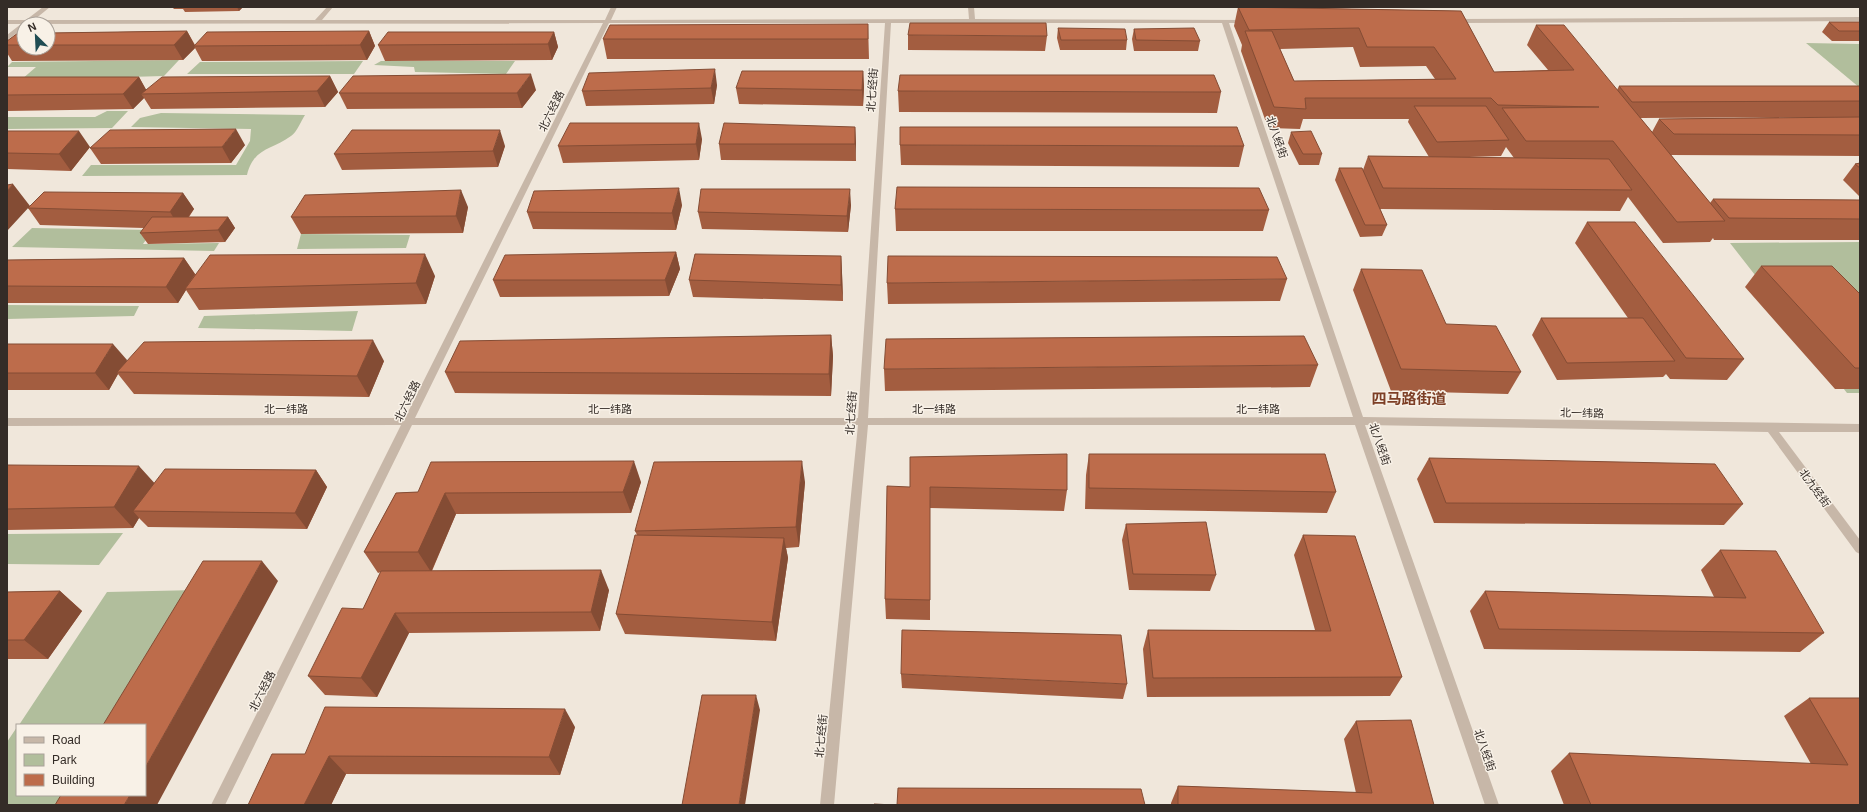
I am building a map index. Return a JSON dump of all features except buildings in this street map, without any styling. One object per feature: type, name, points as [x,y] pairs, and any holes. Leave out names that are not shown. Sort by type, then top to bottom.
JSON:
[{"type":"street","points":[[35,16],[47,7]]},
{"type":"street","points":[[316,22],[330,7]]},
{"type":"street","name":"北六经路","points":[[218,805],[608,22],[614,7]]},
{"type":"street","points":[[970,7],[972,22]]},
{"type":"street","points":[[1447,21],[1860,19]]},
{"type":"street","name":"北八经街","points":[[1225,21],[1359,421],[1492,805]]},
{"type":"street","points":[[56,24],[1257,21]]},
{"type":"street","name":"北七经街","points":[[827,805],[863,421],[888,23]]},
{"type":"street","points":[[7,38],[16,31]]},
{"type":"street","name":"北一纬路","points":[[7,422],[1359,421],[1771,428],[1860,428]]},
{"type":"street","name":"北九经街","points":[[1771,428],[1860,549]]},
{"type":"green space","points":[[1806,43],[1860,44],[1860,88]]},
{"type":"green space","points":[[179,60],[164,76],[21,80],[36,67],[7,67],[12,62]]},
{"type":"green space","points":[[363,61],[354,74],[187,74],[200,62]]},
{"type":"green space","points":[[381,61],[515,61],[506,74],[415,72],[414,67],[374,65]]},
{"type":"green space","points":[[107,111],[128,111],[112,128],[7,129],[7,117],[95,117]]},
{"type":"green space","points":[[161,113],[305,115],[293,134],[284,141],[264,150],[254,159],[247,175],[82,176],[91,165],[236,165],[250,141],[251,129],[131,127],[140,118]]},
{"type":"green space","points":[[32,228],[153,230],[143,244],[219,243],[214,251],[12,247]]},
{"type":"green space","points":[[301,234],[410,235],[406,248],[297,249]]},
{"type":"green space","points":[[1860,242],[1860,393],[1847,393],[1730,243]]},
{"type":"green space","points":[[7,305],[139,306],[134,316],[7,319]]},
{"type":"green space","points":[[358,311],[352,331],[198,328],[204,316]]},
{"type":"green space","points":[[123,533],[99,565],[7,564],[7,534]]},
{"type":"green space","points":[[198,590],[118,724],[20,724],[107,592]]},
{"type":"green space","points":[[16,728],[16,796],[74,796],[69,805],[7,805],[7,742]]},
{"type":"district","name":"四马路街道","points":[[1409,399]]}]
